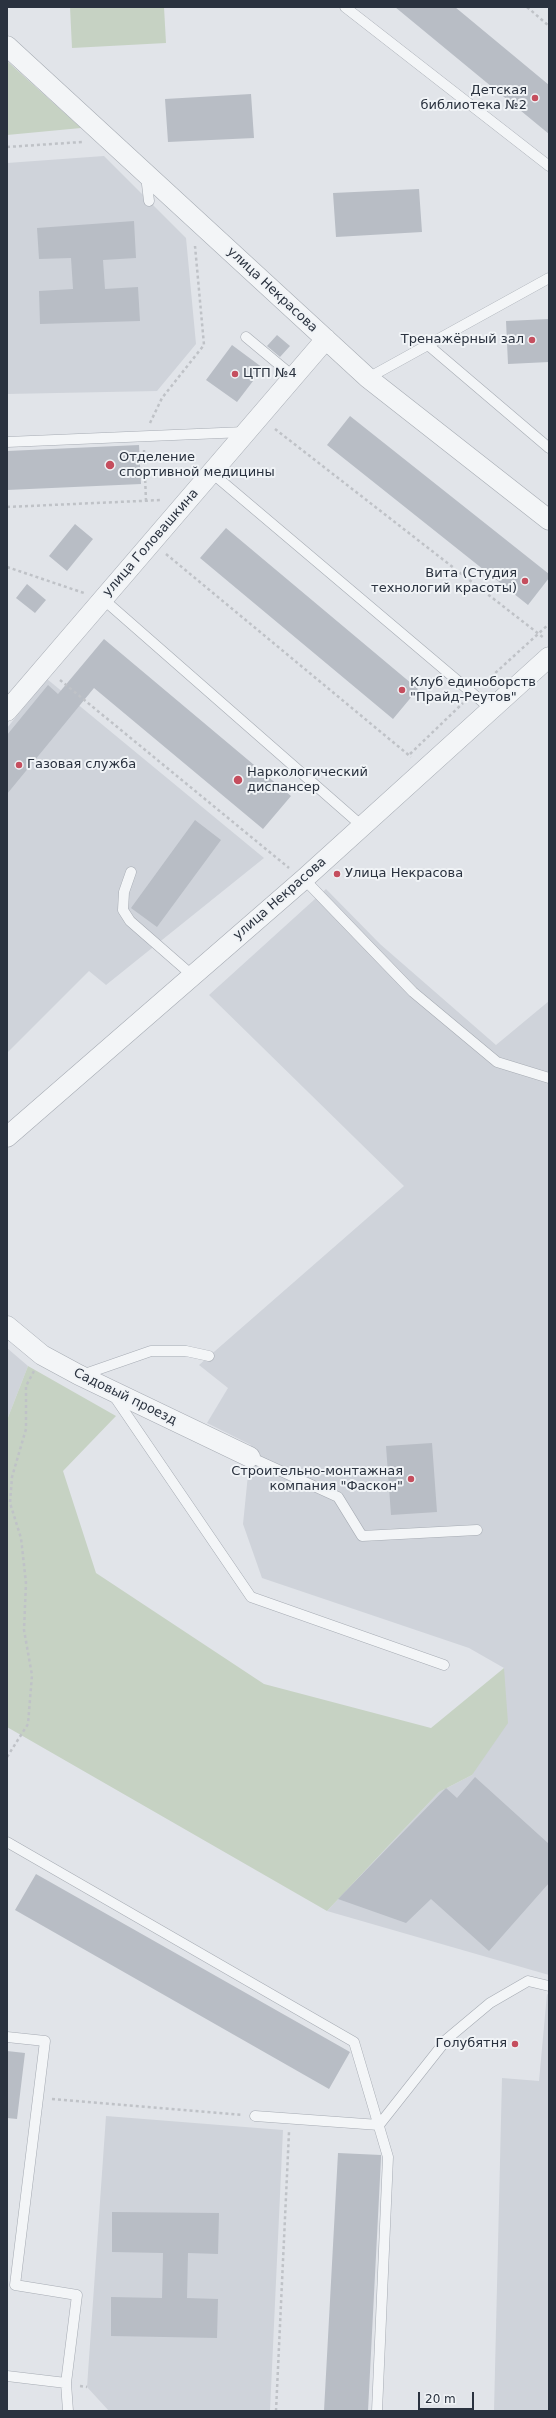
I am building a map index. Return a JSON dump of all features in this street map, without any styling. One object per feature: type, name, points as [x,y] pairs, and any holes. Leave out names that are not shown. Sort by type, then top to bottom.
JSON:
[{"type":"street","name":"улица Некрасова","points":[[7,46],[368,378],[549,520]]},
{"type":"street","name":"улица Головашкина","points":[[7,712],[326,339]]},
{"type":"street","name":"улица Некрасова","points":[[7,1137],[304,879],[549,657]]},
{"type":"street","name":"Садовый проезд","points":[[7,1326],[42,1355],[79,1375],[250,1458]]},
{"type":"lane","points":[[346,7],[549,166]]},
{"type":"lane","points":[[146,174],[149,201]]},
{"type":"lane","points":[[368,378],[549,278]]},
{"type":"lane","points":[[246,337],[294,377]]},
{"type":"lane","points":[[428,345],[549,448]]},
{"type":"lane","points":[[7,442],[246,432]]},
{"type":"lane","points":[[212,472],[491,709]]},
{"type":"lane","points":[[103,599],[362,826]]},
{"type":"lane","points":[[132,872],[124,892],[123,910],[130,921],[193,976]]},
{"type":"lane","points":[[304,879],[413,992],[497,1062],[549,1078]]},
{"type":"lane","points":[[79,1375],[151,1351],[186,1351],[209,1356]]},
{"type":"lane","points":[[109,1389],[251,1597],[444,1665]]},
{"type":"lane","points":[[250,1458],[338,1497],[362,1536],[477,1530]]},
{"type":"lane","points":[[7,1842],[354,2042],[388,2156],[377,2411]]},
{"type":"lane","points":[[379,2125],[452,2034],[490,2003],[528,1982],[549,1986]]},
{"type":"lane","points":[[7,2037],[45,2041],[15,2285],[76,2295],[66,2383],[68,2411]]},
{"type":"lane","points":[[255,2116],[379,2125]]},
{"type":"lane","points":[[7,2376],[66,2383]]},
{"type":"path","points":[[527,7],[549,26]]},
{"type":"path","points":[[7,147],[84,142]]},
{"type":"path","points":[[146,501],[143,436],[162,398],[204,345],[195,245]]},
{"type":"path","points":[[259,417],[549,642]]},
{"type":"path","points":[[7,507],[189,499]]},
{"type":"path","points":[[152,542],[426,768]]},
{"type":"path","points":[[7,567],[103,599]]},
{"type":"path","points":[[403,760],[472,694],[549,624]]},
{"type":"path","points":[[44,667],[304,879]]},
{"type":"path","points":[[288,867],[293,861]]},
{"type":"path","points":[[7,1757],[28,1724],[32,1675],[24,1630],[26,1583],[21,1538],[10,1503],[12,1477],[26,1429],[26,1386],[42,1355]]},
{"type":"path","points":[[38,2098],[255,2116]]},
{"type":"path","points":[[276,2411],[290,2119]]},
{"type":"shaded area","points":[[104,156],[186,238],[196,344],[157,391],[7,394],[7,163]]},
{"type":"shaded area","points":[[47,679],[264,858],[106,985],[89,971],[7,1053],[7,728]]},
{"type":"shaded area","points":[[326,889],[380,944],[496,1045],[549,1001],[549,1975],[327,1911],[439,1792],[472,1775],[504,1668],[469,1648],[262,1578],[243,1524],[251,1445],[207,1423],[228,1388],[199,1365],[404,1186],[209,995]]},
{"type":"shaded area","points":[[7,1348],[28,1366],[7,1420]]},
{"type":"shaded area","points":[[547,1994],[549,1995],[549,2411],[494,2411],[502,2078],[539,2081]]},
{"type":"shaded area","points":[[106,2116],[283,2130],[270,2411],[109,2411],[87,2387]]},
{"type":"green space","points":[[70,7],[164,7],[166,43],[72,48]]},
{"type":"green space","points":[[7,61],[81,128],[7,135]]},
{"type":"green space","points":[[28,1366],[116,1416],[63,1471],[96,1573],[264,1684],[431,1728],[504,1668],[508,1723],[472,1775],[439,1792],[327,1911],[7,1727],[7,1420]]},
{"type":"building","points":[[395,7],[455,7],[549,85],[549,134]]},
{"type":"building","points":[[251,94],[254,138],[168,142],[165,99]]},
{"type":"building","points":[[419,189],[422,232],[336,237],[333,193]]},
{"type":"building","points":[[134,221],[136,258],[103,260],[105,289],[138,287],[140,321],[40,324],[39,291],[73,289],[71,258],[39,259],[37,228]]},
{"type":"building","points":[[549,319],[549,362],[508,364],[506,321]]},
{"type":"building","points":[[277,335],[290,346],[280,357],[267,346]]},
{"type":"building","name":"ЦТП №4","points":[[232,345],[263,368],[237,402],[206,380]]},
{"type":"building","points":[[350,416],[549,574],[549,578],[528,605],[327,445]]},
{"type":"building","points":[[139,445],[141,484],[7,490],[7,451]]},
{"type":"building","points":[[75,524],[93,539],[67,571],[49,556]]},
{"type":"building","points":[[226,528],[418,689],[393,719],[200,558]]},
{"type":"building","points":[[27,584],[46,600],[35,613],[16,598]]},
{"type":"building","points":[[104,639],[291,796],[263,829],[94,688],[7,794],[7,735],[48,685],[58,694]]},
{"type":"building","points":[[195,820],[221,840],[157,927],[131,908]]},
{"type":"building","name":"Строительно-монтажная компания \"Фаскон\"","points":[[432,1443],[437,1512],[391,1515],[386,1446]]},
{"type":"building","points":[[475,1777],[549,1844],[549,1883],[489,1951],[431,1899],[406,1923],[338,1899],[446,1788],[457,1798]]},
{"type":"building","points":[[36,1874],[350,2052],[329,2089],[15,1910]]},
{"type":"building","points":[[7,2051],[25,2053],[17,2119],[7,2118]]},
{"type":"building","points":[[338,2153],[381,2155],[368,2411],[324,2411]]},
{"type":"building","points":[[112,2212],[219,2213],[218,2254],[188,2253],[187,2298],[218,2299],[217,2338],[111,2336],[111,2297],[162,2298],[163,2253],[112,2252]]},
{"type":"place","name":"Детская библиотека №2","points":[[535,98]]},
{"type":"place","name":"Тренажёрный зал","points":[[532,340]]},
{"type":"place","name":"ЦТП №4","points":[[235,374]]},
{"type":"place","name":"Отделение спортивной медицины","points":[[110,465]]},
{"type":"place","name":"Вита (Студия технологий красоты)","points":[[525,581]]},
{"type":"place","name":"Клуб единоборств \"Прайд-Реутов\"","points":[[402,690]]},
{"type":"place","name":"Газовая служба","points":[[19,765]]},
{"type":"place","name":"Наркологический диспансер","points":[[238,780]]},
{"type":"place","name":"Улица Некрасова","points":[[337,874]]},
{"type":"place","name":"Строительно-монтажная компания \"Фаскон\"","points":[[411,1479]]},
{"type":"place","name":"Голубятня","points":[[515,2044]]}]
